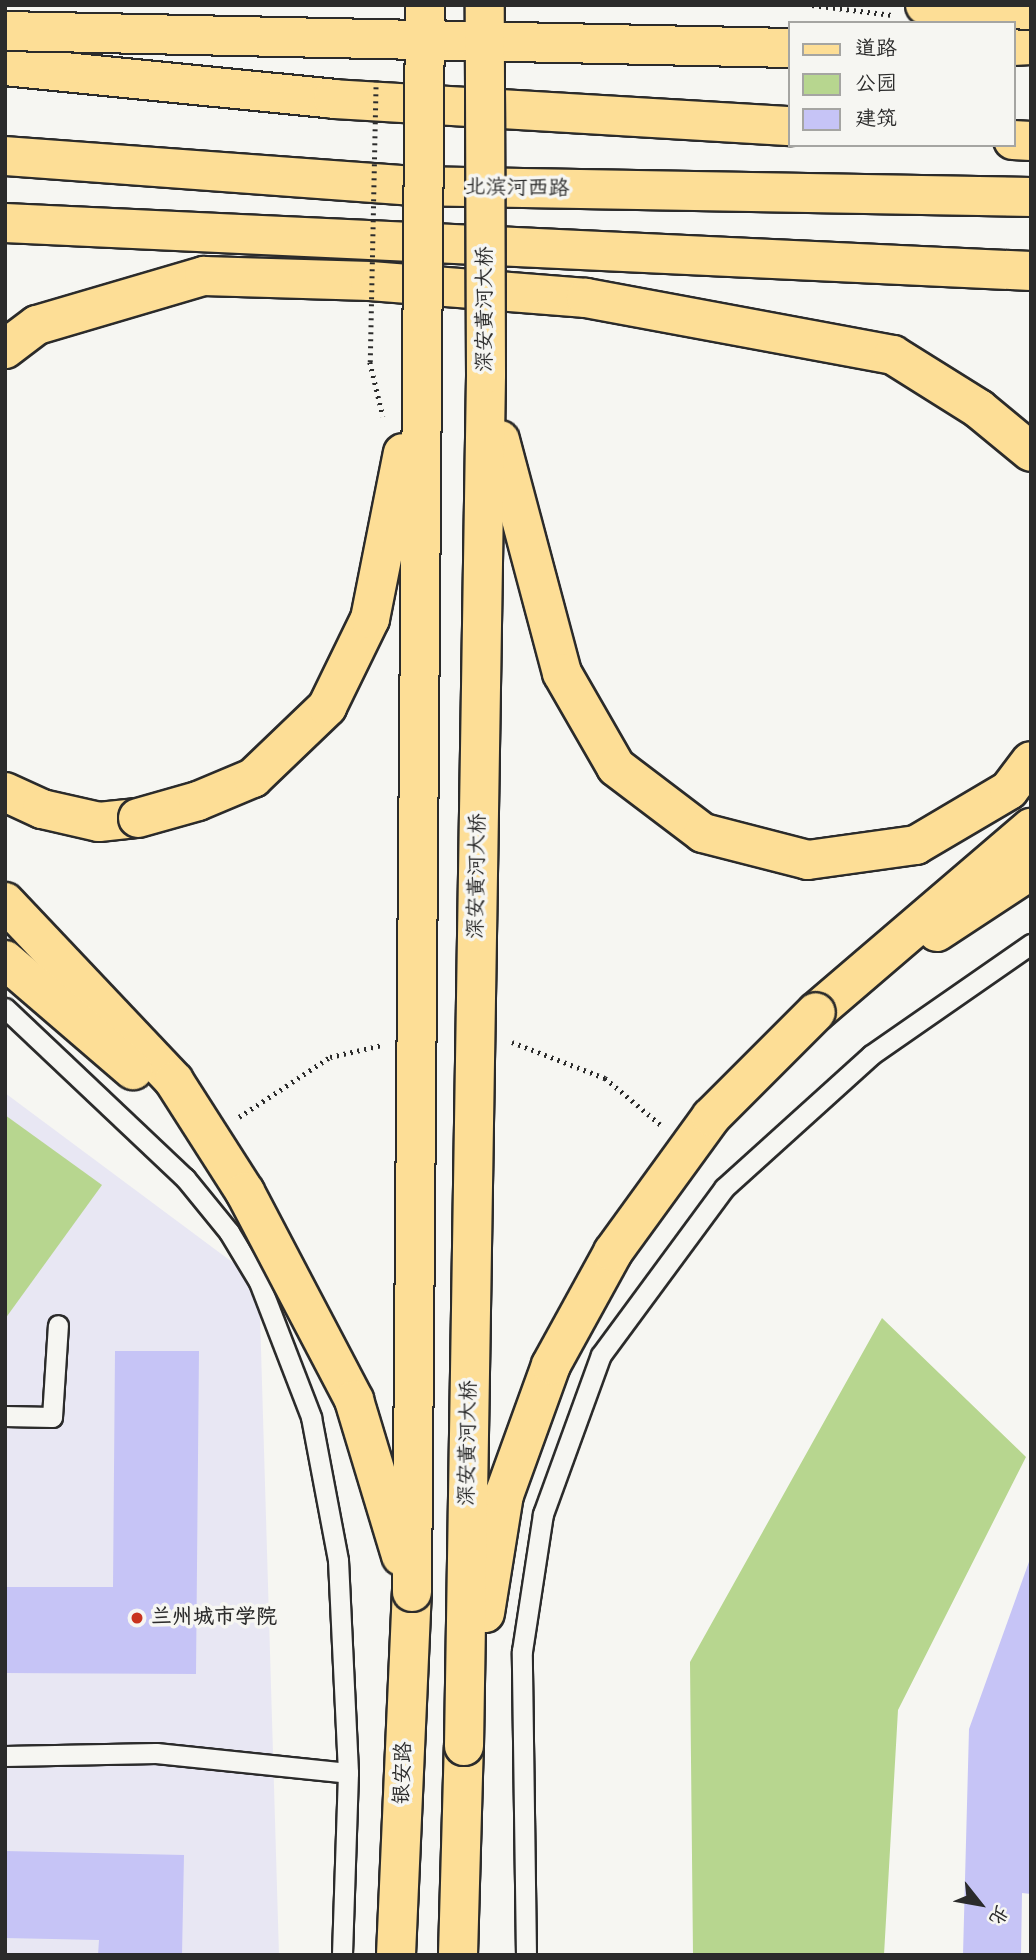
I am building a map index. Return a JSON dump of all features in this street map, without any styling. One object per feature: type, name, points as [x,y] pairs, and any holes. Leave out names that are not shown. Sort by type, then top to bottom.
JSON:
[{"type":"main road","points":[[412,1592],[425,5]]},
{"type":"main road","name":"深安黄河大桥","points":[[464,1746],[486,374],[485,5]]},
{"type":"main road","points":[[915,11],[1031,10]]},
{"type":"main road","points":[[5,31],[788,48]]},
{"type":"main road","points":[[5,66],[334,99],[788,126]]},
{"type":"main road","name":"北滨河西路","points":[[5,156],[409,186],[1031,197]]},
{"type":"main road","points":[[5,223],[1031,271]]},
{"type":"main road","points":[[236,233],[370,281]]},
{"type":"main road","points":[[586,298],[740,257]]},
{"type":"main road","points":[[5,349],[37,325],[204,276],[370,281],[586,298],[893,355],[979,410],[1031,452]]},
{"type":"main road","points":[[5,792],[42,809],[99,822],[138,818],[198,801],[253,778],[327,707],[370,619],[420,365]]},
{"type":"main road","points":[[486,374],[520,532],[562,673],[616,767],[703,833],[808,860],[916,845],[1009,790],[1031,761]]},
{"type":"main road","points":[[458,1955],[464,1746],[504,1495],[551,1365],[613,1252],[711,1116],[816,1012],[1031,828]]},
{"type":"main road","points":[[816,1012],[1031,870]]},
{"type":"main road","points":[[5,902],[174,1081],[245,1192],[354,1400],[412,1592]]},
{"type":"main road","points":[[5,960],[117,1052],[245,1192]]},
{"type":"main road","name":"银安路","points":[[396,1955],[412,1592]]},
{"type":"lane","points":[[526,1955],[522,1651],[543,1514],[601,1355],[724,1188],[871,1055],[1031,944]]},
{"type":"lane","points":[[5,1008],[185,1178],[259,1282],[311,1417],[338,1560],[348,1773],[342,1955]]},
{"type":"lane","points":[[5,1416],[52,1417],[58,1325]]},
{"type":"lane","points":[[5,1756],[156,1753],[348,1773]]},
{"type":"path","points":[[812,5],[915,11]]},
{"type":"path","points":[[370,362],[377,60]]},
{"type":"shaded area","name":"兰州城市学院","points":[[5,1093],[259,1282],[279,1955],[5,1955]]},
{"type":"green space","points":[[5,1115],[102,1185],[5,1319]]},
{"type":"green space","points":[[882,1318],[1026,1457],[898,1710],[884,1955],[693,1955],[690,1662]]},
{"type":"building","points":[[115,1351],[199,1351],[196,1674],[5,1673],[5,1587],[113,1587]]},
{"type":"building","points":[[1030,1559],[1031,1894],[1022,1893],[1021,1955],[963,1955],[969,1729]]},
{"type":"building","points":[[5,1851],[184,1855],[182,1955],[98,1955],[99,1940],[5,1938]]},
{"type":"place","name":"兰州城市学院","points":[[137,1618]]}]
